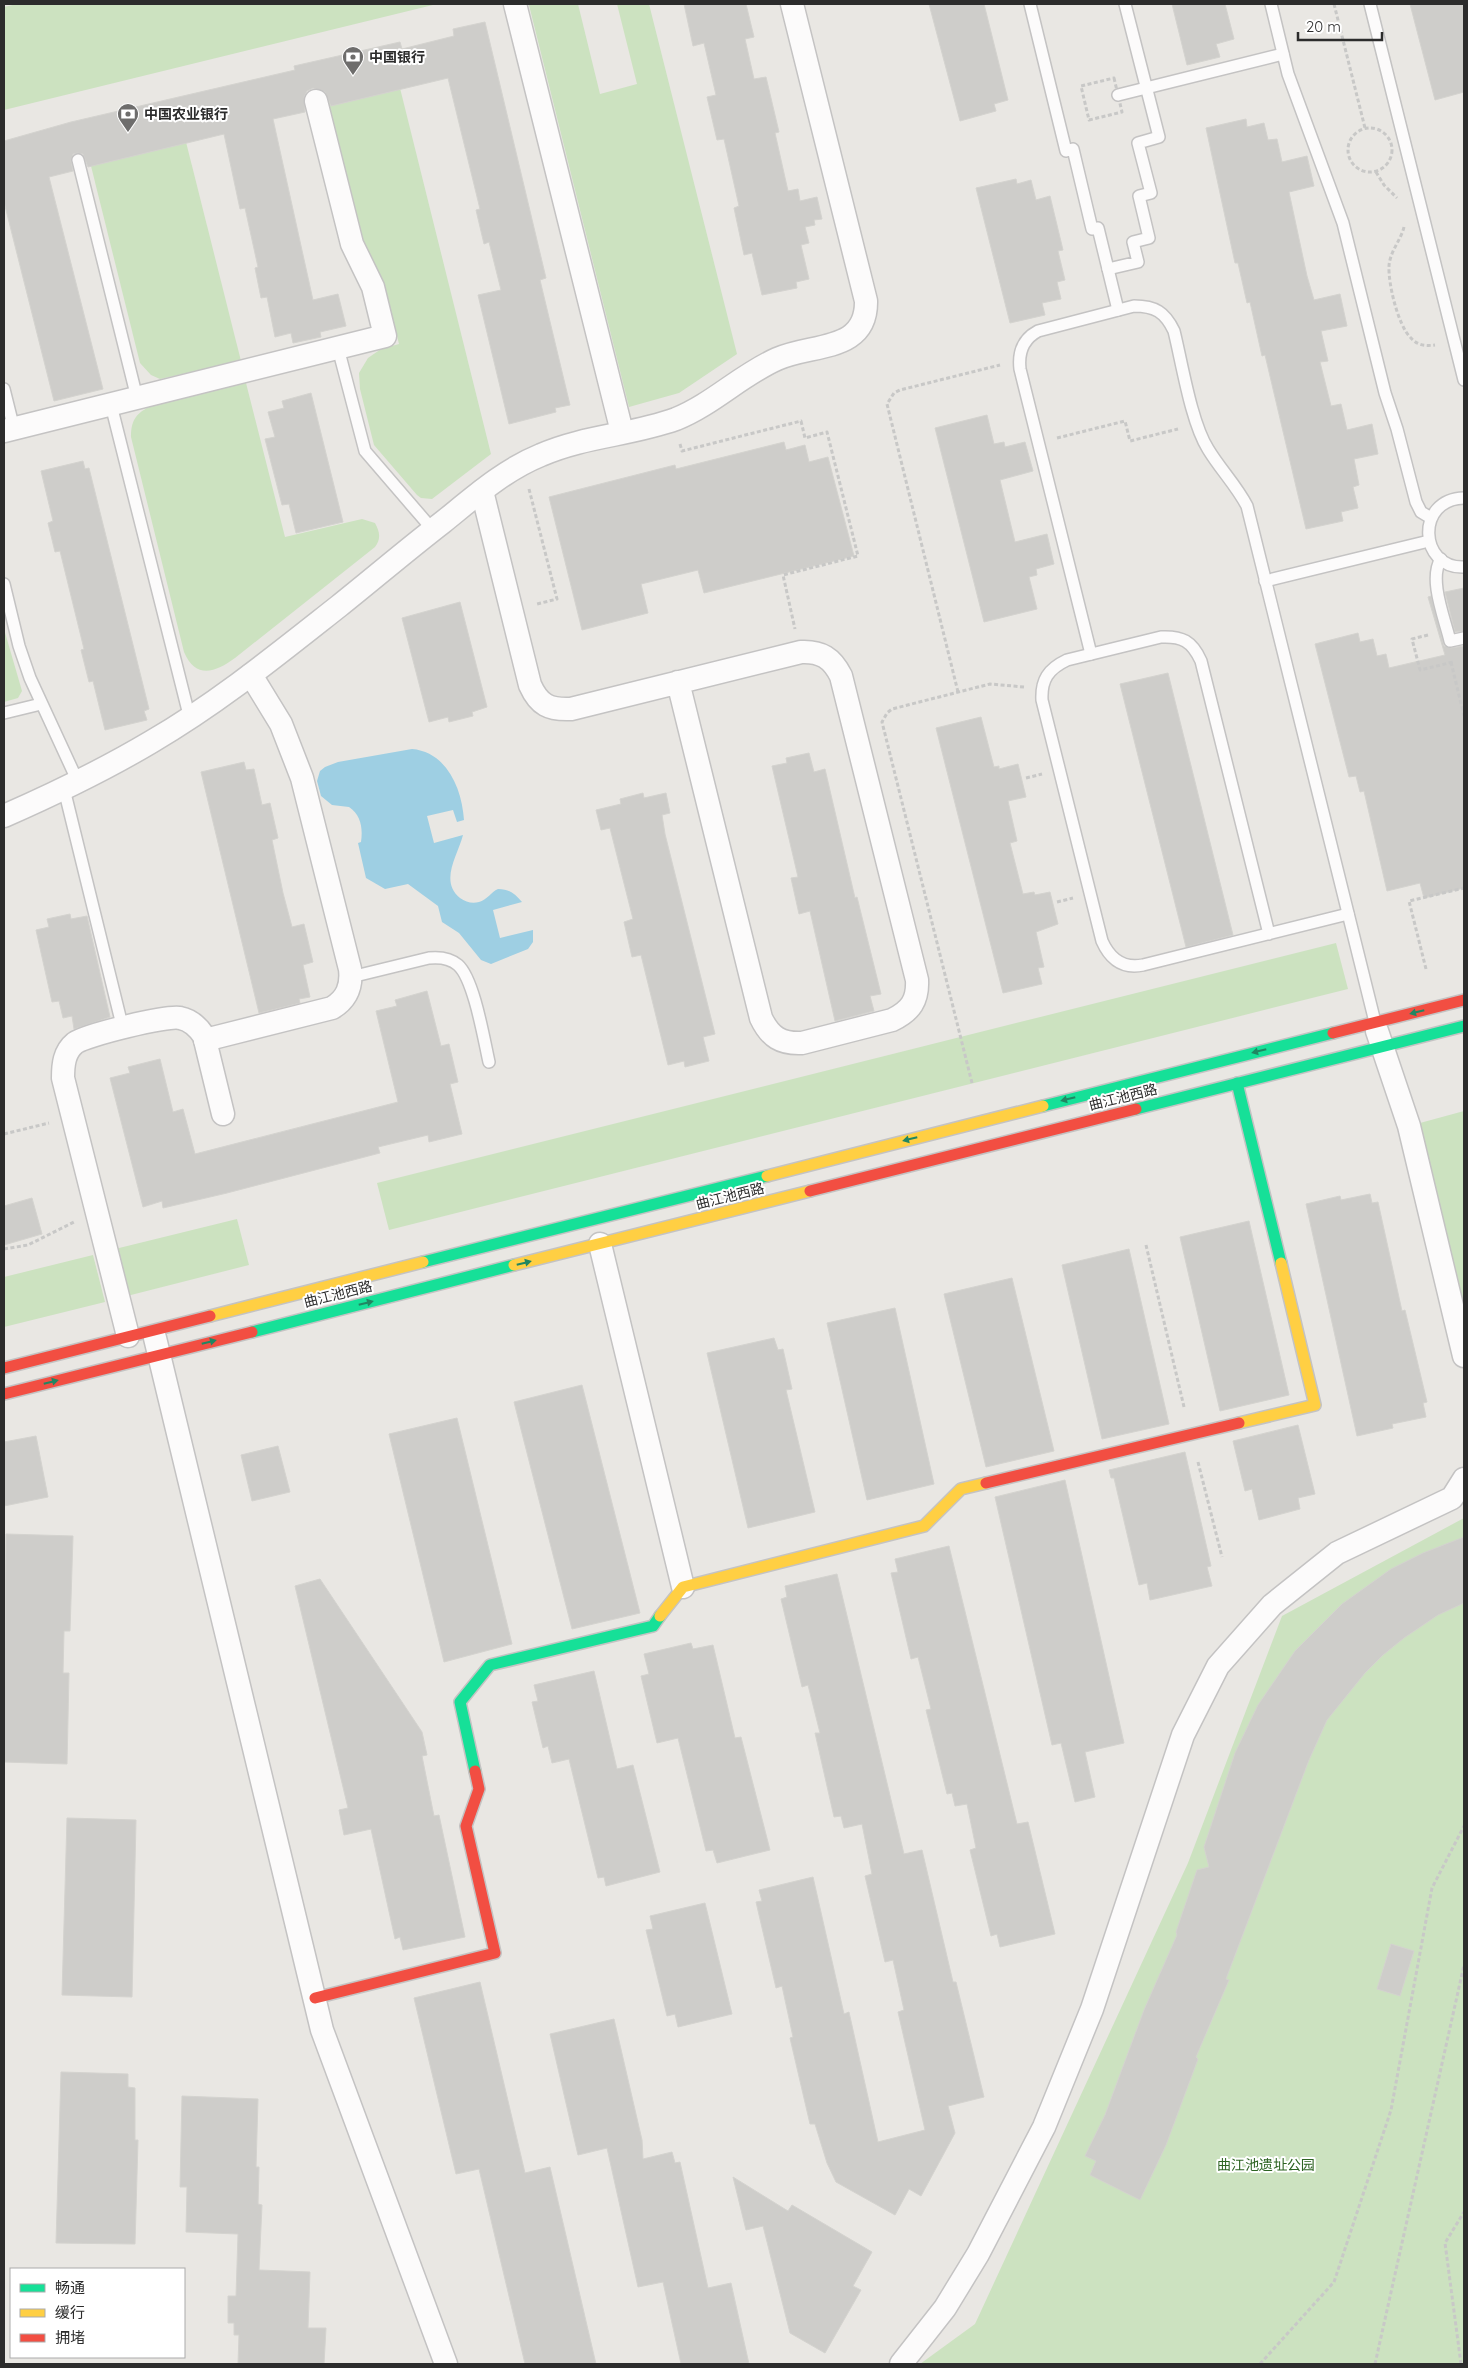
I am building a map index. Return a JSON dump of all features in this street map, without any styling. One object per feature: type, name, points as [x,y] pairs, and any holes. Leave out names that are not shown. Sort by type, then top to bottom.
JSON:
[{"type":"street","points":[[516,4],[622,432]]},
{"type":"street","points":[[4,816],[71,786],[190,719],[251,674],[482,491],[523,464],[561,448],[674,420],[702,407],[756,368],[784,356],[842,341],[853,336],[862,326],[866,314],[866,301],[792,4]]},
{"type":"street","points":[[9,430],[386,336],[373,287],[352,244],[316,101]]},
{"type":"street","points":[[482,491],[530,685],[536,697],[546,705],[557,710],[571,709],[678,682],[800,652],[814,651],[826,656],[836,664],[841,676],[917,980],[918,993],[913,1005],[904,1015],[892,1020],[789,1044],[777,1039],[767,1030],[761,1018],[678,682]]},
{"type":"street","points":[[205,1040],[332,1008],[346,995],[351,977],[302,778],[281,724],[251,674]]},
{"type":"street","name":"曲江池西路","points":[[4,1368],[1464,1000]]},
{"type":"street","points":[[128,1336],[63,1078],[63,1065],[67,1052],[76,1043],[88,1038],[165,1018],[178,1017],[196,1026],[205,1040],[224,1114]]},
{"type":"street","points":[[1375,1022],[1409,1126],[1464,1356]]},
{"type":"street","name":"曲江池西路","points":[[4,1394],[1464,1026]]},
{"type":"street","points":[[315,1998],[495,1953],[466,1826],[479,1789],[460,1702],[490,1665],[653,1626],[683,1587],[924,1526],[961,1489],[1315,1405],[1237,1083]]},
{"type":"street","points":[[600,1244],[683,1587]]},
{"type":"street","points":[[153,1330],[322,2030],[446,2364]]},
{"type":"street","points":[[901,2364],[945,2308],[978,2254],[1044,2127],[1092,2009],[1183,1735],[1218,1666],[1272,1605],[1337,1553],[1452,1498],[1464,1479]]},
{"type":"lane","points":[[1030,4],[1066,151],[1072,149],[1092,229],[1098,228],[1118,310]]},
{"type":"lane","points":[[1108,269],[1138,262],[1133,242],[1149,238],[1139,196],[1151,193],[1138,143],[1159,138],[1125,4]]},
{"type":"lane","points":[[1271,4],[1300,109],[1343,223],[1385,393],[1397,429],[1416,502],[1421,512],[1431,518]]},
{"type":"lane","points":[[1370,4],[1464,380]]},
{"type":"lane","points":[[1118,95],[1284,54]]},
{"type":"lane","points":[[78,160],[137,398]]},
{"type":"lane","points":[[1091,654],[1019,361],[1024,344],[1038,331],[1118,310],[1147,306],[1159,310],[1168,319],[1174,331],[1198,424],[1208,449],[1237,487],[1247,506],[1375,1022]]},
{"type":"lane","points":[[338,348],[365,451],[433,530]]},
{"type":"lane","points":[[4,389],[9,430]]},
{"type":"lane","points":[[111,405],[190,719]]},
{"type":"lane","points":[[1464,498],[1454,499],[1442,505],[1431,518],[1429,541],[1441,559],[1458,567],[1464,566]]},
{"type":"lane","points":[[1265,581],[1429,541]]},
{"type":"lane","points":[[1441,559],[1436,569],[1435,580],[1450,641],[1464,638]]},
{"type":"lane","points":[[4,584],[19,646],[71,786],[123,1029]]},
{"type":"lane","points":[[1269,934],[1201,661],[1196,649],[1186,640],[1174,636],[1161,636],[1067,660],[1055,666],[1046,675],[1042,689],[1042,700],[1102,941],[1113,958],[1124,965],[1137,967],[1269,934],[1348,914]]},
{"type":"lane","points":[[4,713],[41,704]]},
{"type":"lane","points":[[351,977],[429,958],[442,958],[454,962],[467,976],[489,1062]]},
{"type":"path","points":[[1334,4],[1365,128]]},
{"type":"path","points":[[1376,172],[1389,161],[1392,144],[1382,130],[1365,128],[1351,138],[1348,146],[1352,163],[1359,169],[1376,172],[1384,185],[1400,200]]},
{"type":"path","points":[[1405,221],[1389,266],[1392,289],[1403,328],[1410,338],[1419,344],[1436,345],[1454,339]]},
{"type":"path","points":[[958,692],[888,404],[894,393],[900,390],[1019,361]]},
{"type":"path","points":[[674,420],[682,451],[801,422],[805,438],[827,432],[858,556],[783,575],[800,652]]},
{"type":"path","points":[[1038,443],[1125,421],[1130,440],[1198,424]]},
{"type":"path","points":[[512,610],[556,599],[523,464]]},
{"type":"path","points":[[1448,630],[1412,639],[1420,670],[1458,661]]},
{"type":"path","points":[[1451,662],[1464,716]]},
{"type":"path","points":[[972,1083],[882,722],[887,713],[892,709],[995,684],[1042,689]]},
{"type":"path","points":[[1426,969],[1409,902],[1464,888]]},
{"type":"path","points":[[4,1134],[73,1117]]},
{"type":"path","points":[[4,1249],[28,1245],[42,1239],[76,1221],[96,1207]]},
{"type":"path","points":[[1146,1245],[1222,1557]]},
{"type":"path","points":[[1260,2364],[1334,2282],[1391,2110],[1432,1888],[1464,1826]]},
{"type":"path","points":[[1375,2364],[1464,1965]]},
{"type":"path","points":[[1461,2364],[1445,2243],[1464,2212]]},
{"type":"green space","points":[[17,4],[437,4],[4,110],[4,7]]},
{"type":"green space","points":[[578,4],[600,94],[637,84],[617,4],[649,4],[737,354],[679,393],[629,407],[529,5]]},
{"type":"green space","points":[[398,80],[491,454],[432,499],[421,498],[417,495],[374,445],[360,389],[359,373],[368,358],[381,349],[399,344],[383,280],[363,242],[327,98]]},
{"type":"green space","points":[[184,134],[241,361],[160,379],[151,375],[140,363],[89,158]]},
{"type":"green space","points":[[246,383],[285,537],[362,519],[375,523],[379,532],[379,538],[375,547],[235,658],[214,670],[200,670],[194,667],[184,652],[131,437],[132,427],[137,416],[149,407]]},
{"type":"green space","points":[[4,629],[22,691],[18,698],[4,702]]},
{"type":"green space","points":[[1336,943],[1348,989],[389,1230],[377,1183]]},
{"type":"green space","points":[[1464,1111],[1464,1358],[1409,1126]]},
{"type":"green space","points":[[237,1219],[249,1265],[127,1296],[115,1249]]},
{"type":"green space","points":[[93,1255],[105,1302],[4,1327],[4,1277]]},
{"type":"green space","name":"曲江池遗址公园","points":[[1464,1518],[1464,2364],[920,2364],[975,2324],[1188,1863],[1282,1616]]},
{"type":"water","points":[[412,749],[435,757],[450,774],[460,796],[464,820],[457,822],[453,810],[427,816],[434,843],[463,835],[450,876],[454,891],[460,898],[471,903],[482,901],[498,889],[514,894],[522,902],[493,910],[500,938],[533,930],[533,942],[528,949],[491,964],[481,960],[459,933],[442,922],[438,906],[408,884],[385,889],[366,878],[358,843],[361,842],[362,837],[359,818],[349,807],[332,805],[321,796],[317,781],[320,771],[338,762]]},
{"type":"building","points":[[684,4],[746,4],[754,37],[745,39],[754,79],[766,77],[779,132],[775,133],[788,191],[798,189],[800,201],[817,197],[822,219],[814,220],[815,225],[805,227],[809,243],[801,245],[809,279],[796,282],[797,288],[762,295],[752,253],[744,255],[734,208],[739,206],[724,139],[717,140],[707,97],[716,95],[704,43],[693,46]]},
{"type":"building","points":[[929,4],[984,4],[1008,100],[994,104],[996,111],[960,121]]},
{"type":"building","points":[[1172,4],[1225,4],[1234,39],[1216,44],[1220,57],[1187,65]]},
{"type":"building","points":[[1410,4],[1464,4],[1464,92],[1435,100]]},
{"type":"building","points":[[485,22],[546,278],[540,280],[570,405],[555,408],[556,412],[509,424],[478,295],[501,290],[489,242],[484,244],[476,210],[480,209],[448,78],[331,106],[325,92],[313,88],[307,91],[304,97],[305,112],[273,119],[313,300],[338,294],[346,326],[320,332],[321,337],[293,343],[291,333],[275,337],[267,297],[261,298],[255,268],[258,267],[245,208],[240,209],[224,134],[88,167],[83,154],[73,154],[71,161],[73,171],[49,177],[103,389],[54,401],[4,202],[4,141],[71,122],[295,70],[294,66],[400,42],[402,49],[454,36],[453,29]]},
{"type":"building","points":[[1246,119],[1247,127],[1264,123],[1268,140],[1277,139],[1282,162],[1307,156],[1314,186],[1289,192],[1307,276],[1314,300],[1340,294],[1347,326],[1321,331],[1328,361],[1320,362],[1331,406],[1341,404],[1347,430],[1372,424],[1378,454],[1354,459],[1359,485],[1353,487],[1358,508],[1341,512],[1343,521],[1306,529],[1265,355],[1262,356],[1250,302],[1247,303],[1238,263],[1235,263],[1206,128]]},
{"type":"building","points":[[1016,179],[1017,184],[1031,180],[1036,200],[1050,196],[1063,250],[1058,251],[1065,280],[1057,282],[1061,299],[1042,303],[1045,315],[1010,323],[976,188]]},
{"type":"building","points":[[311,393],[343,522],[296,533],[289,504],[282,505],[265,439],[275,437],[268,412],[284,408],[282,401]]},
{"type":"building","points":[[987,415],[994,444],[1004,442],[1005,447],[1025,442],[1033,471],[1000,480],[1015,542],[1047,534],[1054,564],[1036,569],[1037,575],[1029,577],[1037,609],[984,622],[935,428]]},
{"type":"building","points":[[784,442],[786,450],[805,445],[809,462],[828,457],[854,556],[704,593],[698,570],[641,584],[648,613],[582,630],[549,497],[675,465],[676,469]]},
{"type":"building","points":[[83,461],[85,469],[89,468],[149,709],[144,711],[147,720],[105,730],[93,681],[89,682],[81,650],[84,649],[60,551],[55,552],[48,523],[53,521],[41,471]]},
{"type":"building","points":[[1464,588],[1464,631],[1455,632],[1445,592]]},
{"type":"building","points":[[1431,596],[1444,646],[1451,648],[1464,646],[1464,888],[1424,898],[1420,883],[1387,891],[1364,791],[1360,792],[1356,776],[1349,777],[1315,644],[1358,633],[1360,642],[1373,639],[1377,656],[1386,654],[1389,668],[1445,655],[1428,597]]},
{"type":"building","points":[[460,602],[487,707],[472,712],[473,716],[449,722],[448,717],[429,722],[402,618]]},
{"type":"building","points":[[1168,673],[1233,935],[1186,947],[1120,684]]},
{"type":"building","points":[[981,717],[994,767],[999,766],[999,769],[1018,764],[1026,797],[1008,801],[1017,841],[1010,843],[1023,894],[1034,892],[1035,895],[1050,892],[1058,924],[1036,932],[1044,967],[1038,968],[1042,984],[1003,993],[936,728]]},
{"type":"building","points":[[809,753],[814,772],[825,769],[855,898],[857,897],[881,994],[870,996],[874,1011],[835,1021],[810,911],[799,914],[791,878],[798,877],[772,766],[787,763],[786,758]]},
{"type":"building","points":[[244,762],[246,770],[254,769],[262,805],[270,803],[278,838],[272,840],[292,927],[304,924],[313,962],[303,965],[310,997],[299,999],[300,1003],[259,1013],[201,772]]},
{"type":"building","points":[[643,793],[644,798],[666,793],[670,813],[662,815],[665,834],[715,1034],[703,1037],[709,1061],[685,1067],[684,1061],[668,1065],[641,955],[632,957],[624,922],[633,919],[610,828],[601,830],[596,810],[621,804],[620,799]]},
{"type":"building","points":[[70,914],[71,919],[87,916],[110,1017],[74,1029],[72,1016],[63,1018],[59,1001],[52,1002],[36,930],[49,927],[47,919]]},
{"type":"building","points":[[427,991],[441,1046],[449,1044],[458,1082],[450,1084],[462,1134],[429,1142],[428,1135],[378,1147],[380,1153],[227,1193],[163,1208],[162,1201],[143,1207],[110,1078],[130,1073],[128,1067],[160,1059],[173,1112],[183,1109],[195,1154],[398,1102],[376,1011],[397,1006],[395,1000]]},
{"type":"building","points":[[1370,1194],[1372,1203],[1378,1202],[1402,1311],[1405,1310],[1427,1402],[1423,1403],[1426,1417],[1392,1424],[1393,1428],[1357,1436],[1306,1204],[1340,1196],[1341,1200]]},
{"type":"building","points":[[32,1198],[42,1234],[4,1245],[4,1206]]},
{"type":"building","points":[[1249,1221],[1289,1395],[1220,1411],[1180,1237]]},
{"type":"building","points":[[1129,1249],[1169,1424],[1102,1439],[1062,1265]]},
{"type":"building","points":[[1012,1278],[1054,1451],[986,1467],[944,1294]]},
{"type":"building","points":[[895,1308],[934,1484],[867,1500],[827,1323]]},
{"type":"building","points":[[774,1338],[778,1350],[783,1349],[792,1389],[786,1390],[815,1512],[748,1528],[707,1353]]},
{"type":"building","points":[[582,1385],[640,1613],[572,1629],[514,1402]]},
{"type":"building","points":[[457,1418],[512,1644],[444,1662],[389,1434]]},
{"type":"building","points":[[1298,1425],[1315,1494],[1298,1498],[1300,1509],[1259,1520],[1252,1489],[1245,1491],[1233,1441]]},
{"type":"building","points":[[36,1436],[48,1497],[4,1506],[4,1442]]},
{"type":"building","points":[[278,1446],[290,1492],[252,1501],[241,1455]]},
{"type":"building","points":[[1185,1452],[1211,1566],[1207,1567],[1212,1586],[1150,1600],[1147,1583],[1139,1585],[1114,1478],[1111,1478],[1109,1470]]},
{"type":"building","points":[[1065,1480],[1124,1743],[1085,1752],[1095,1797],[1075,1802],[1061,1743],[1052,1745],[995,1497]]},
{"type":"building","points":[[6,1534],[73,1536],[70,1631],[64,1631],[63,1673],[69,1673],[67,1764],[4,1762]]},
{"type":"building","points":[[1464,1537],[1464,1603],[1438,1615],[1383,1655],[1365,1673],[1327,1720],[1309,1760],[1226,1979],[1229,1980],[1196,2057],[1198,2059],[1166,2145],[1140,2200],[1090,2175],[1096,2161],[1085,2156],[1105,2115],[1144,2010],[1177,1935],[1176,1932],[1197,1870],[1209,1867],[1204,1847],[1235,1753],[1258,1705],[1295,1651],[1342,1604],[1391,1569],[1423,1553]]},
{"type":"building","points":[[949,1546],[1017,1824],[1028,1822],[1055,1934],[1000,1947],[997,1934],[991,1936],[970,1850],[976,1848],[967,1804],[955,1806],[952,1793],[947,1794],[926,1710],[931,1709],[918,1657],[911,1659],[891,1573],[898,1572],[895,1559]]},
{"type":"building","points":[[837,1574],[904,1854],[922,1850],[953,1982],[956,1982],[984,2097],[948,2106],[955,2133],[921,2196],[909,2189],[895,2215],[836,2182],[827,2163],[815,2124],[810,2124],[790,2038],[793,2037],[782,1986],[776,1988],[756,1902],[762,1901],[759,1890],[813,1877],[844,2014],[849,2012],[878,2142],[925,2130],[898,2012],[904,2010],[893,1960],[885,1962],[865,1876],[872,1874],[862,1824],[844,1828],[841,1816],[834,1817],[815,1733],[820,1733],[808,1685],[802,1687],[781,1599],[787,1597],[785,1586]]},
{"type":"building","points":[[320,1579],[422,1732],[427,1755],[422,1756],[434,1816],[439,1815],[465,1937],[403,1950],[400,1937],[395,1939],[371,1829],[344,1835],[339,1810],[348,1808],[295,1586]]},
{"type":"building","points":[[691,1643],[693,1649],[713,1645],[735,1738],[741,1737],[770,1850],[717,1863],[713,1850],[706,1851],[678,1738],[657,1743],[641,1676],[649,1674],[644,1654]]},
{"type":"building","points":[[594,1671],[617,1769],[633,1765],[660,1872],[606,1886],[604,1877],[598,1878],[569,1759],[552,1763],[548,1746],[543,1748],[532,1702],[538,1701],[534,1685]]},
{"type":"building","points":[[67,1818],[136,1820],[132,1997],[62,1995]]},
{"type":"building","points":[[705,1903],[732,2014],[678,2027],[675,2014],[667,2016],[646,1930],[653,1929],[650,1916]]},
{"type":"building","points":[[1391,1944],[1414,1951],[1400,1996],[1377,1989]]},
{"type":"building","points":[[480,1982],[525,2173],[550,2167],[596,2364],[525,2364],[479,2169],[456,2174],[414,1998]]},
{"type":"building","points":[[614,2019],[642,2140],[643,2159],[672,2152],[675,2163],[680,2162],[708,2288],[731,2283],[749,2364],[681,2364],[663,2282],[638,2287],[607,2148],[578,2155],[550,2034]]},
{"type":"building","points":[[61,2072],[128,2074],[128,2087],[135,2088],[135,2140],[138,2140],[135,2244],[56,2243]]},
{"type":"building","points":[[182,2096],[258,2099],[256,2167],[259,2167],[258,2204],[262,2205],[259,2270],[310,2272],[308,2328],[326,2328],[324,2364],[238,2364],[239,2335],[234,2335],[234,2323],[228,2323],[228,2296],[236,2296],[238,2234],[186,2232],[187,2187],[180,2187]]},
{"type":"building","points":[[733,2177],[788,2211],[792,2205],[872,2252],[853,2286],[861,2290],[825,2353],[790,2333],[763,2226],[746,2230]]},
{"type":"traffic: fast","points":[[1136,1109],[1464,1026]]},
{"type":"traffic: fast","points":[[1043,1106],[1333,1033]]},
{"type":"traffic: fast","points":[[1237,1083],[1281,1263]]},
{"type":"traffic: fast","points":[[423,1262],[767,1176]]},
{"type":"traffic: fast","points":[[252,1332],[514,1265]]},
{"type":"traffic: fast","points":[[475,1771],[460,1702],[490,1665],[653,1626],[660,1616]]},
{"type":"traffic: slow","points":[[767,1176],[1043,1106]]},
{"type":"traffic: slow","points":[[514,1265],[810,1191]]},
{"type":"traffic: slow","points":[[210,1316],[423,1262]]},
{"type":"traffic: slow","points":[[1239,1423],[1315,1405],[1281,1263]]},
{"type":"traffic: slow","points":[[660,1616],[683,1587],[924,1526],[961,1489],[986,1483]]},
{"type":"traffic: jam","points":[[1333,1033],[1464,1000]]},
{"type":"traffic: jam","points":[[810,1191],[1136,1109]]},
{"type":"traffic: jam","points":[[4,1368],[210,1316]]},
{"type":"traffic: jam","points":[[4,1394],[252,1332]]},
{"type":"traffic: jam","points":[[986,1483],[1239,1423]]},
{"type":"traffic: jam","points":[[315,1998],[495,1953],[466,1826],[479,1789],[475,1771]]},
{"type":"place","name":"中国银行","points":[[353,76]]},
{"type":"place","name":"中国农业银行","points":[[128,133]]}]
